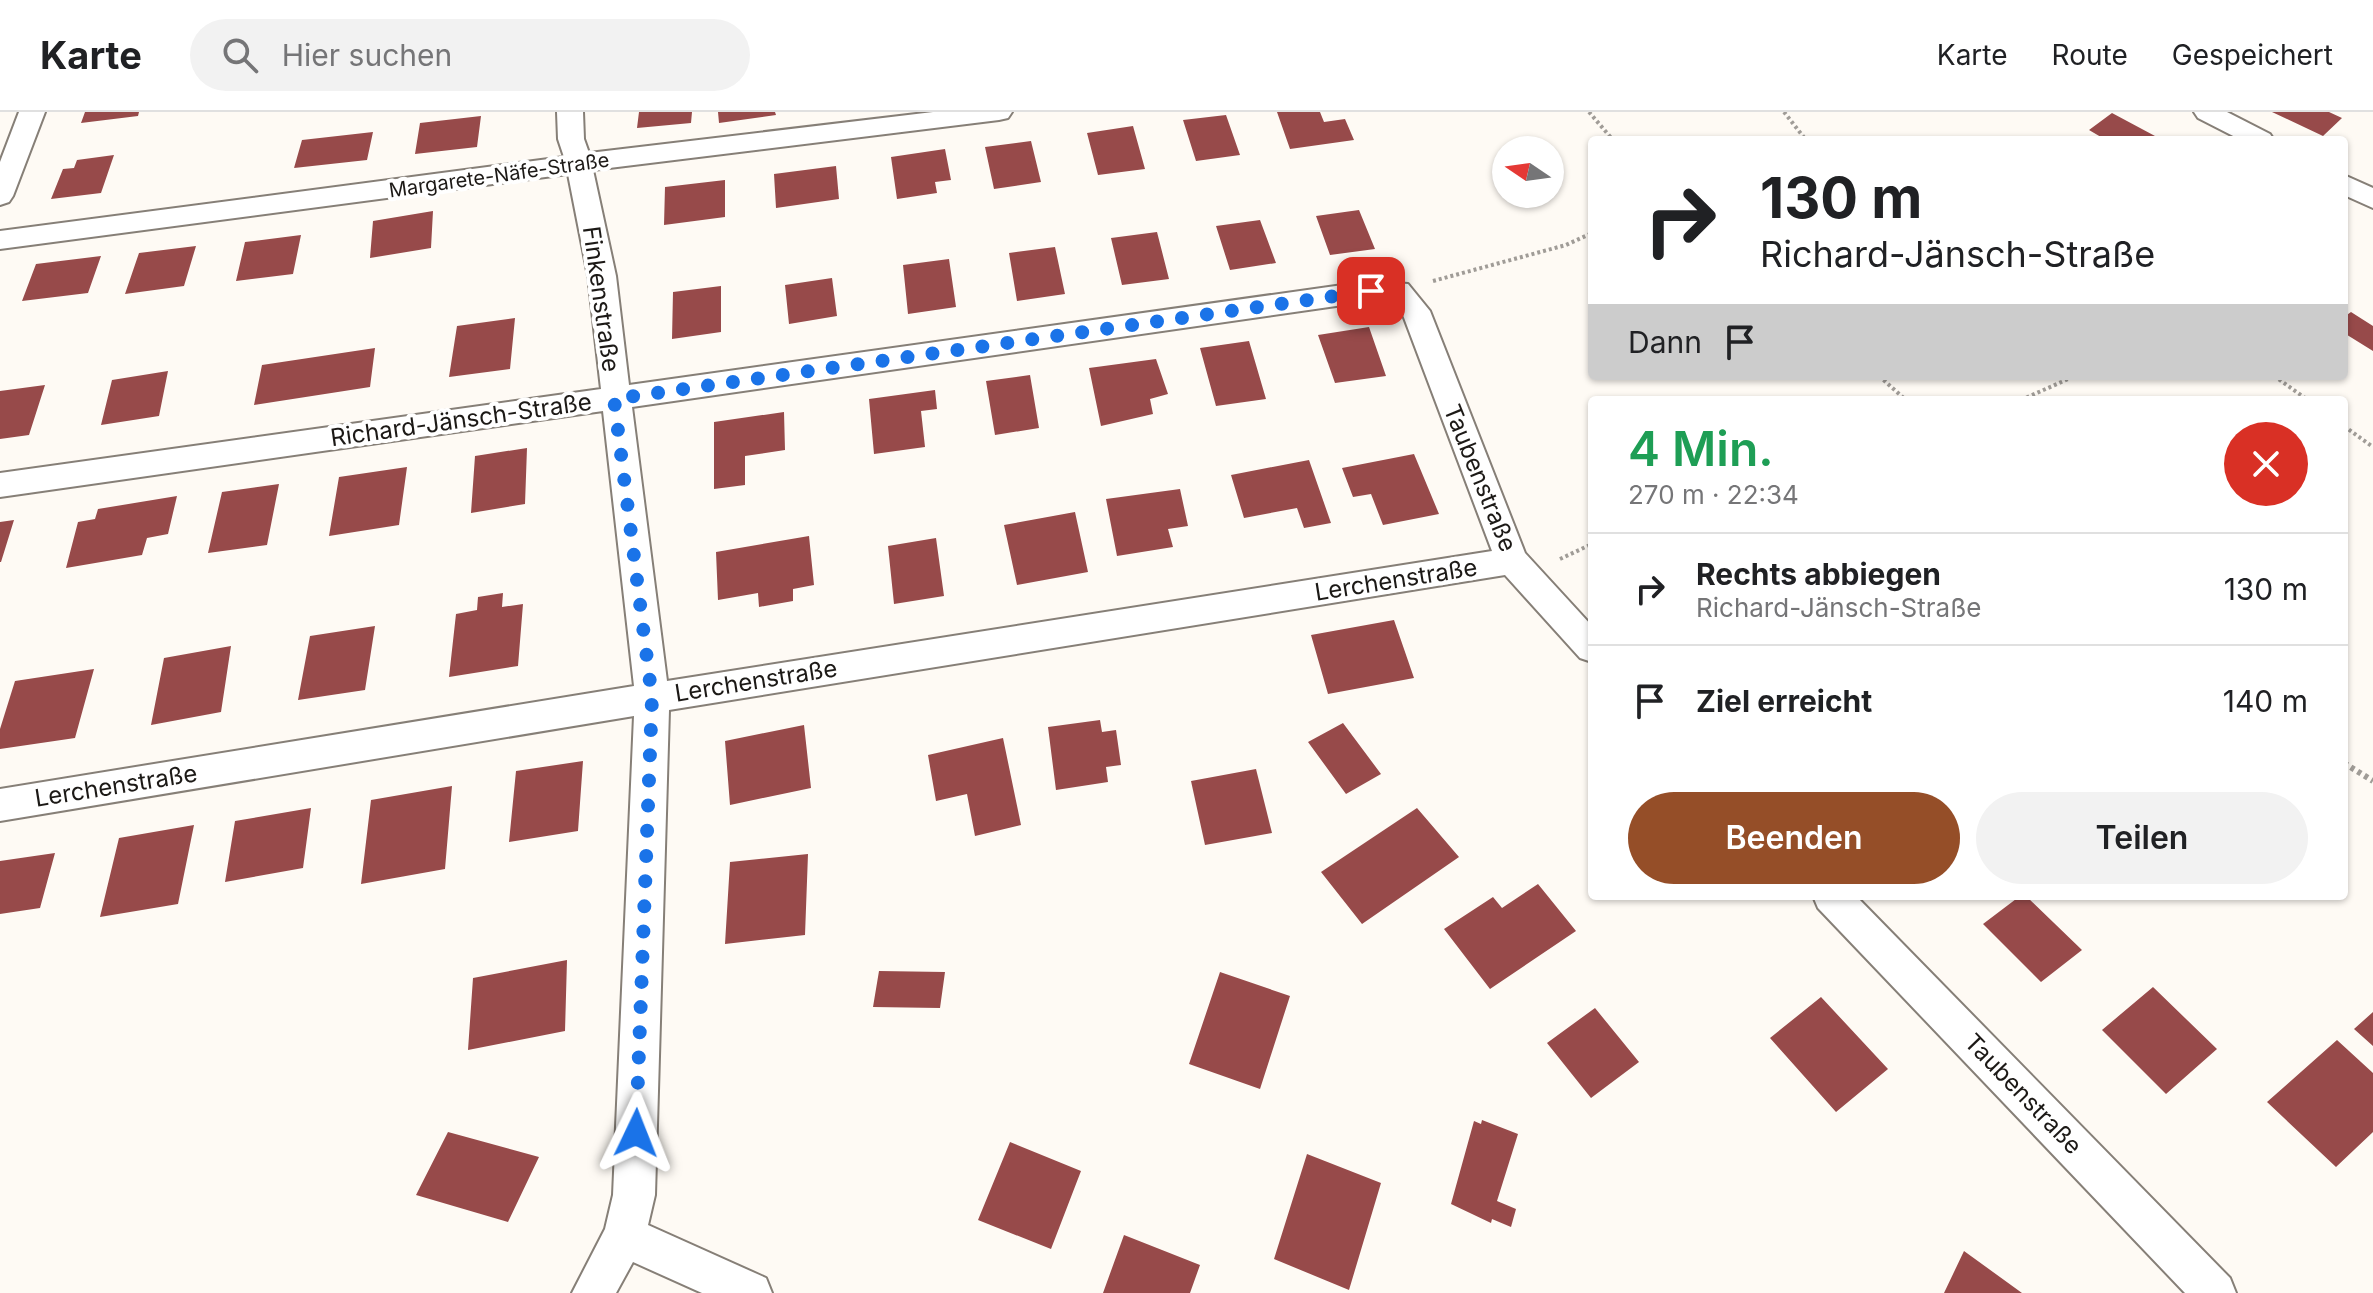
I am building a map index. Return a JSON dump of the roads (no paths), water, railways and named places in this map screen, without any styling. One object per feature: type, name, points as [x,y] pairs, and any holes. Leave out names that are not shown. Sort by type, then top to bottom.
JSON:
[{"type":"street","points":[[0,196],[32,112]]},
{"type":"street","name":"Finkenstraße","points":[[570,112],[571,139],[579,163],[602,276],[614,399],[652,698],[634,1195],[624,1236],[593,1293]]},
{"type":"street","name":"Margarete-Näfe-Straße","points":[[0,240],[579,163],[999,112]]},
{"type":"street","points":[[2207,112],[2253,136]]},
{"type":"street","points":[[2348,186],[2373,199]]},
{"type":"street","name":"Richard-Jänsch-Straße","points":[[0,485],[1371,291],[1398,291]]},
{"type":"street","name":"Taubenstraße","points":[[1398,291],[1416,311],[1512,561],[1588,644]]},
{"type":"street","name":"Lerchenstraße","points":[[0,805],[1512,561]]},
{"type":"street","name":"Taubenstraße","points":[[1835,900],[2215,1293]]},
{"type":"street","points":[[624,1236],[751,1293]]}]
